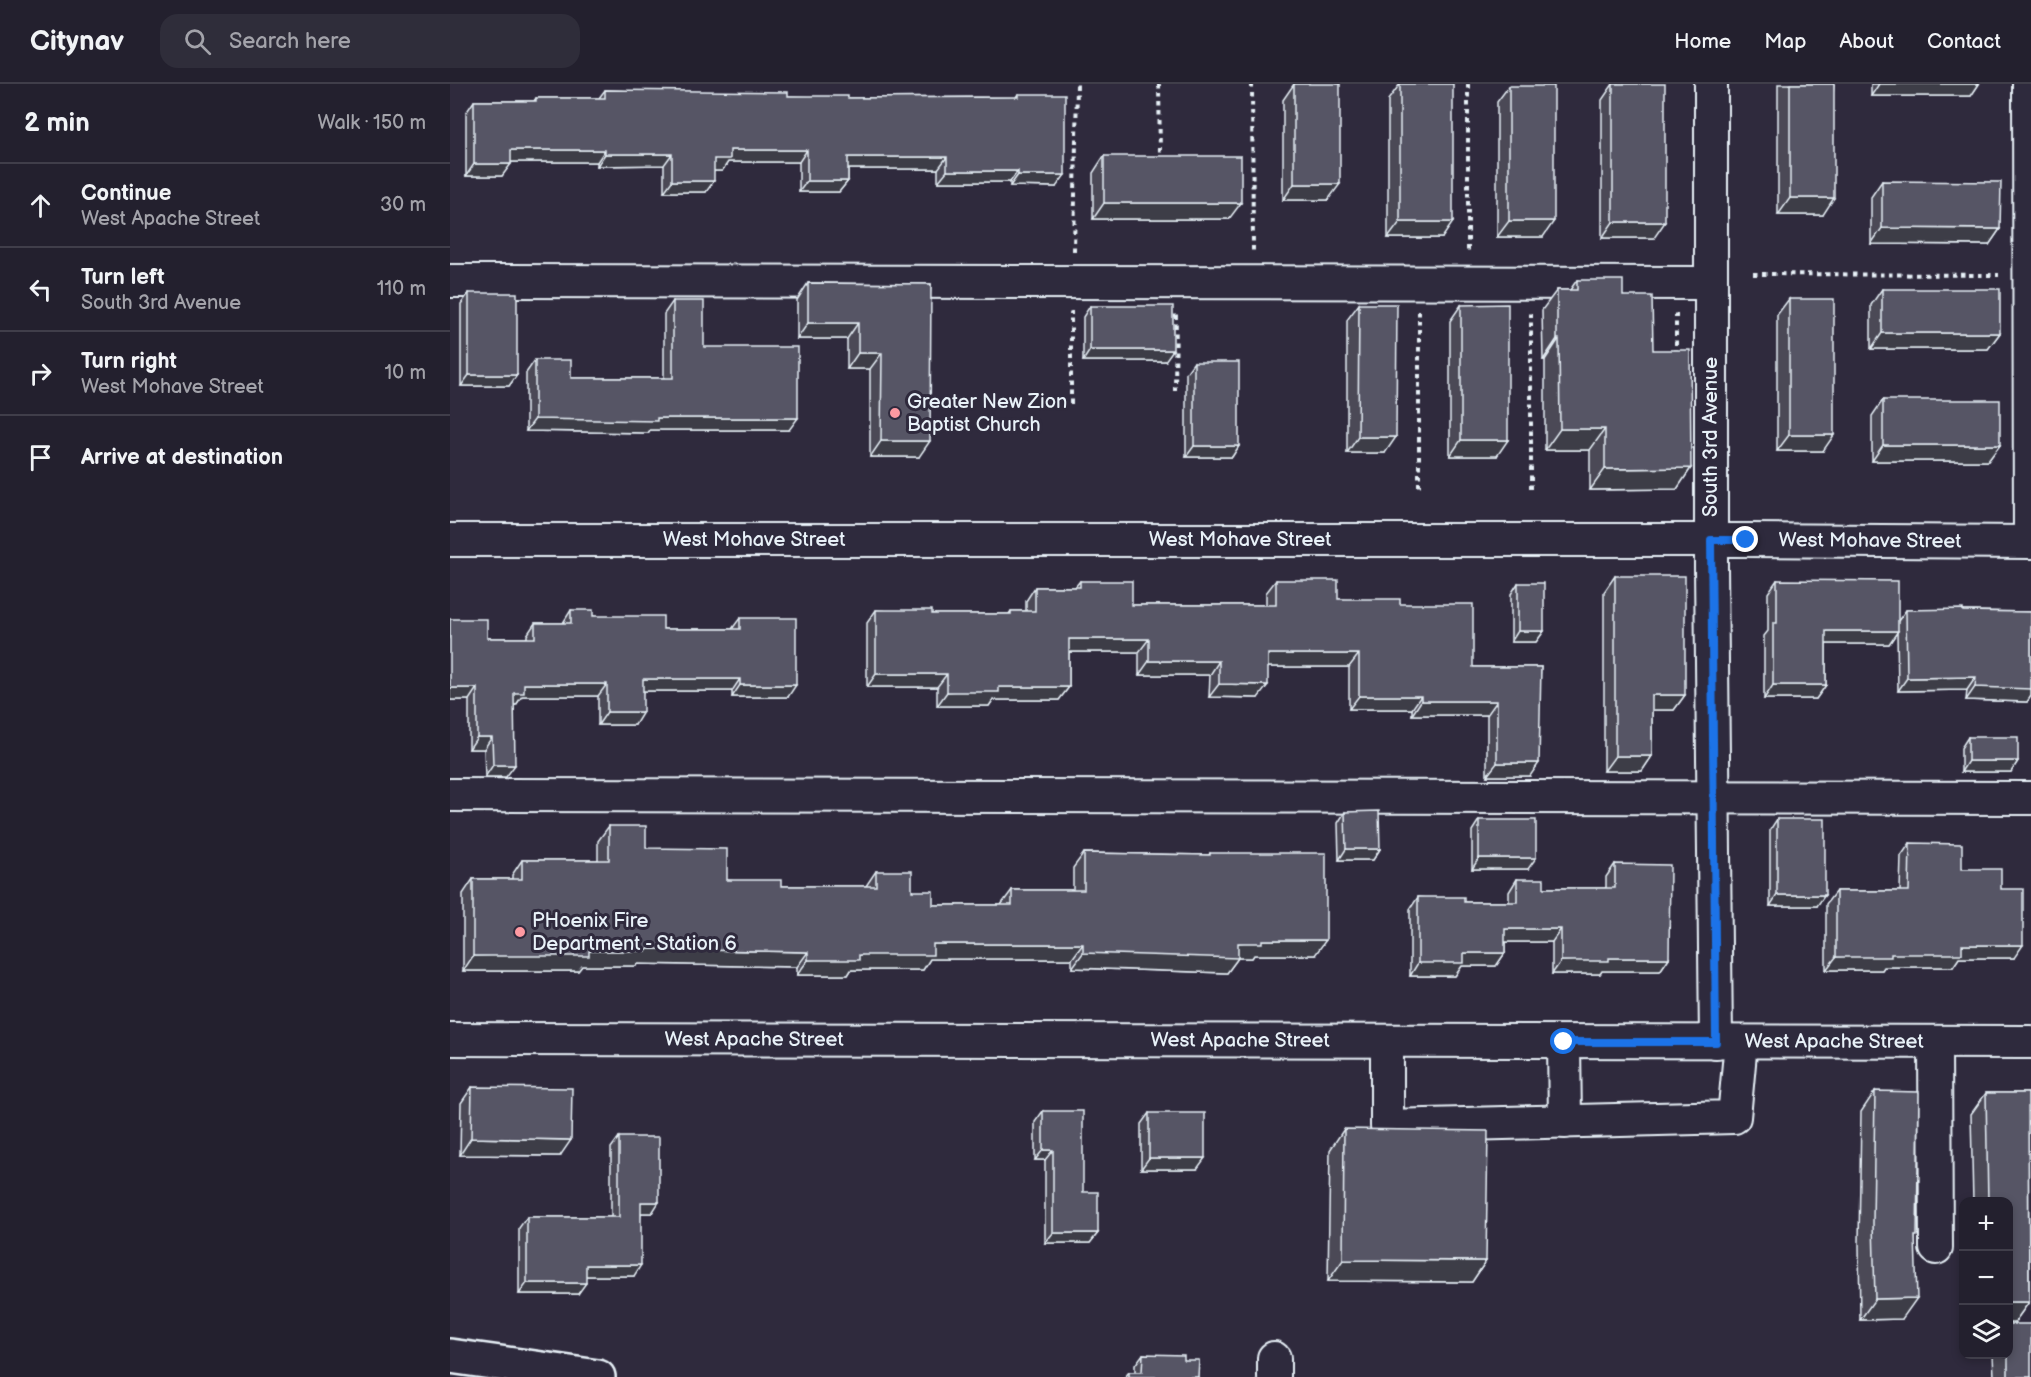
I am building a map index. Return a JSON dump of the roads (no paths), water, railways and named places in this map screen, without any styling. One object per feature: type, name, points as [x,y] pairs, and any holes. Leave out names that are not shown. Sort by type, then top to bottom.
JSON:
[{"type":"main road","points":[[450,1356],[598,1377]]},
{"type":"street","name":"South 3rd Avenue","points":[[1565,1122],[1734,1118],[1713,798],[1710,84]]},
{"type":"street","points":[[2029,84],[2031,542]]},
{"type":"street","points":[[450,281],[1067,267],[1710,283]]},
{"type":"street","name":"West Mohave Street","points":[[450,540],[2031,542]]},
{"type":"street","points":[[450,795],[2031,798]]},
{"type":"street","name":"West Apache Street","points":[[450,1039],[2031,1042]]},
{"type":"street","points":[[1387,1041],[1387,1126],[1565,1122],[1564,1042]]},
{"type":"street","points":[[1935,1042],[1936,1248]]},
{"type":"place","name":"Greater New Zion Baptist Church","points":[[895,413]]},
{"type":"place","name":"PHoenix Fire Department - Station 6","points":[[520,932]]}]
